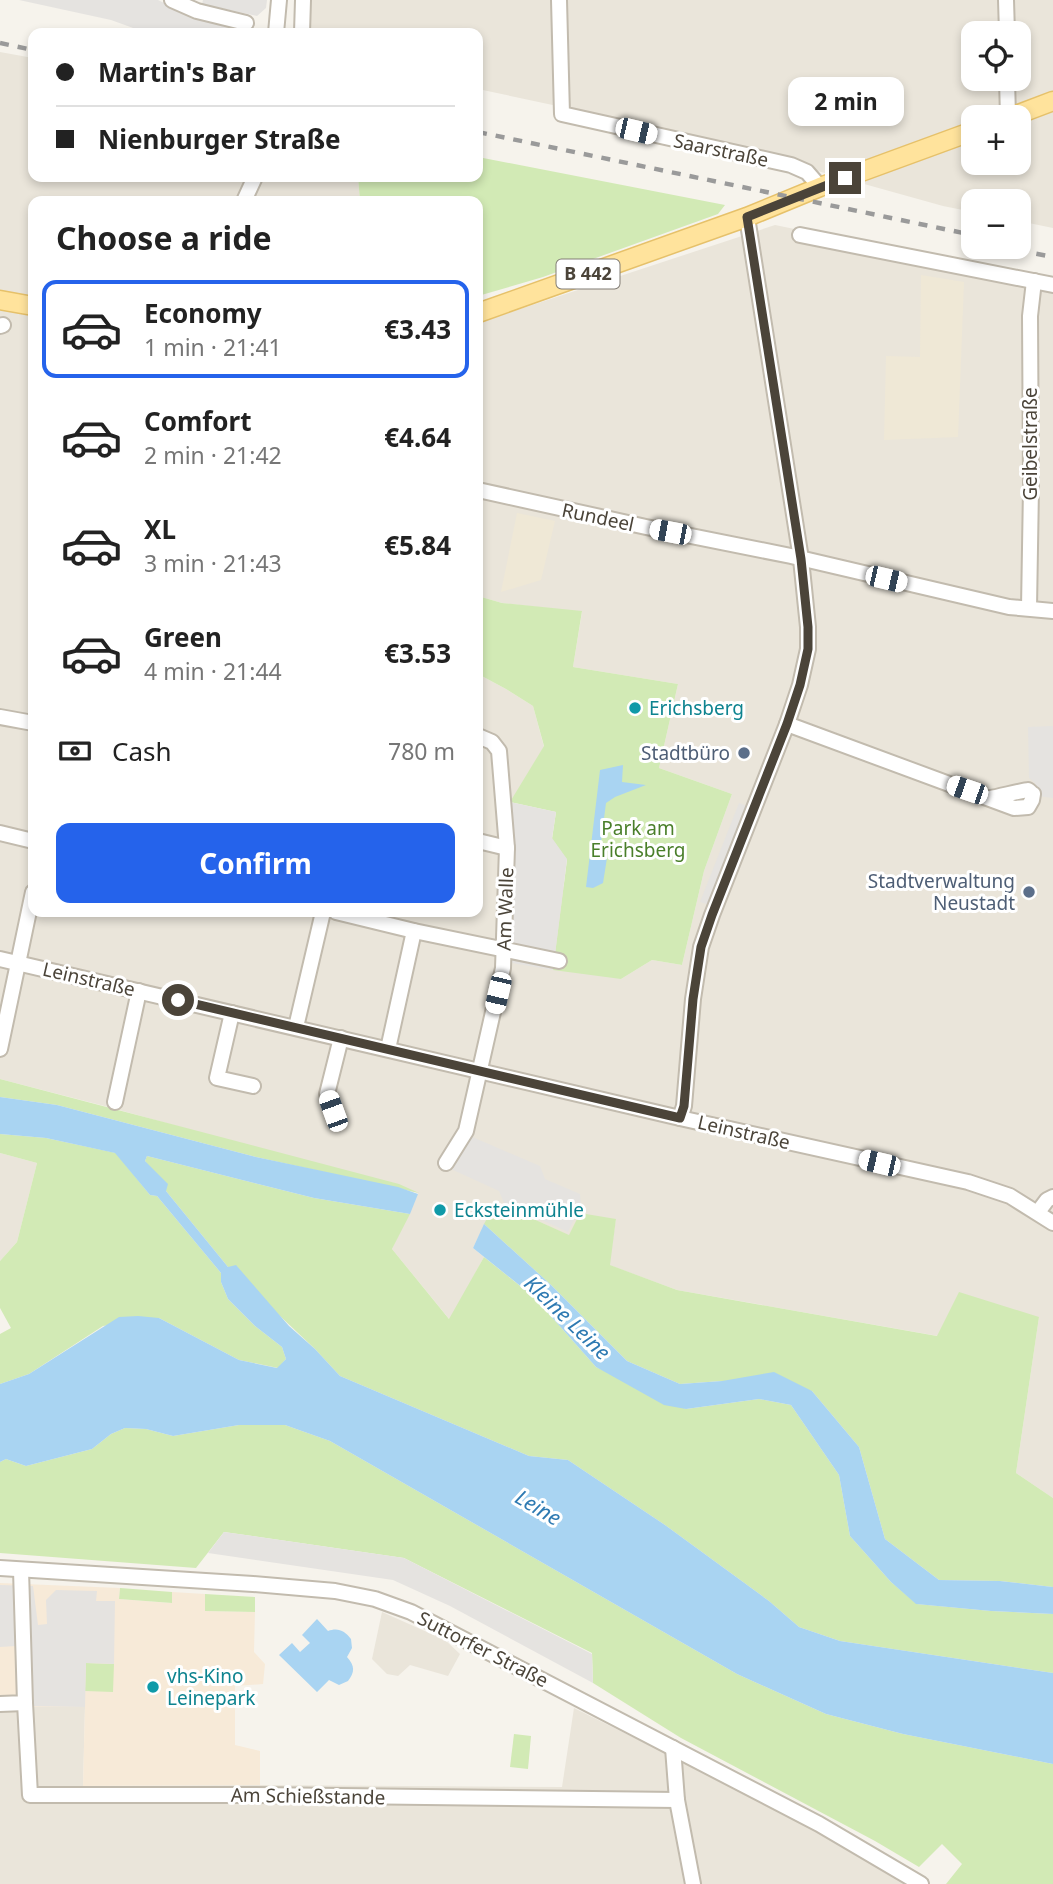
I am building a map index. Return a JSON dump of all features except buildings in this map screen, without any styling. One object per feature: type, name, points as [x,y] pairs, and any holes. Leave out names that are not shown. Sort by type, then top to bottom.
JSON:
[{"type":"main road","points":[[1031,109],[1053,101]]},
{"type":"main road","name":"B 442","points":[[483,311],[747,217],[961,135]]},
{"type":"main road","points":[[0,300],[28,305]]},
{"type":"street","points":[[172,0],[197,5],[246,23]]},
{"type":"street","points":[[276,28],[279,0]]},
{"type":"street","points":[[302,28],[303,0]]},
{"type":"street","name":"Saarstraße","points":[[559,0],[562,114],[791,165],[807,172],[820,187]]},
{"type":"street","points":[[1006,0],[1007,21]]},
{"type":"street","points":[[680,1118],[684,1106],[693,999],[701,947],[787,724],[808,649],[801,559],[747,217]]},
{"type":"street","points":[[800,235],[1053,285]]},
{"type":"street","name":"Geibelstraße","points":[[1029,608],[1030,316],[1034,281]]},
{"type":"street","name":"Rundeel","points":[[483,491],[801,559],[1009,607],[1053,611]]},
{"type":"street","points":[[0,717],[28,722]]},
{"type":"street","points":[[787,724],[991,798]]},
{"type":"street","name":"Am Walle","points":[[446,1163],[466,1131],[503,968],[507,848],[499,751],[496,746],[483,739]]},
{"type":"street","points":[[0,833],[28,840]]},
{"type":"street","points":[[483,842],[507,848]]},
{"type":"street","points":[[0,1049],[28,916]]},
{"type":"street","points":[[296,1027],[322,917]]},
{"type":"street","points":[[356,917],[559,961]]},
{"type":"street","points":[[388,1049],[414,931]]},
{"type":"street","name":"Leinstraße","points":[[0,959],[680,1118],[968,1182],[1010,1196],[1053,1223]]},
{"type":"street","points":[[115,1102],[139,991]]},
{"type":"street","points":[[232,1013],[217,1078],[253,1086]]},
{"type":"street","points":[[333,1111],[327,1094],[341,1038]]},
{"type":"street","points":[[1038,1212],[1046,1200],[1053,1197]]},
{"type":"street","name":"Suttorfer Straße","points":[[0,1568],[253,1584],[335,1591],[375,1599],[411,1612],[819,1824],[920,1884]]},
{"type":"street","points":[[0,1704],[25,1703],[21,1570]]},
{"type":"street","name":"Am Schießstande","points":[[25,1703],[30,1795],[677,1800]]},
{"type":"street","points":[[673,1748],[677,1800],[693,1884]]},
{"type":"shaded area","points":[[19,0],[158,0],[196,19],[238,28],[133,28],[111,20]]},
{"type":"shaded area","points":[[203,0],[267,0],[266,8],[257,16],[202,4]]},
{"type":"shaded area","points":[[295,0],[1053,0],[1053,228],[1031,223],[1031,189],[961,189],[961,210],[670,130],[483,90],[483,28],[306,28],[294,17]]},
{"type":"shaded area","points":[[0,52],[28,57],[28,182],[358,182],[360,196],[28,196],[28,917],[483,917],[483,677],[533,706],[544,747],[511,802],[621,979],[652,960],[682,965],[704,871],[732,794],[659,768],[678,684],[573,667],[582,612],[502,603],[483,597],[483,321],[775,225],[1053,282],[1053,1498],[1016,1473],[1039,1317],[938,1336],[677,1290],[609,1265],[616,1219],[570,1236],[496,1202],[473,1248],[484,1257],[450,1320],[392,1249],[418,1193],[0,1079]]},
{"type":"shaded area","points":[[921,275],[964,282],[958,437],[884,440],[886,356],[920,357]]},
{"type":"shaded area","points":[[517,513],[555,521],[541,580],[501,592]]},
{"type":"shaded area","points":[[1053,726],[1053,798],[1037,796],[1035,783],[1029,778],[1028,727]]},
{"type":"shaded area","points":[[510,802],[556,812],[552,838],[567,859],[553,970],[512,963]]},
{"type":"shaded area","points":[[739,803],[747,806],[709,905],[700,902]]},
{"type":"shaded area","points":[[470,1136],[540,1166],[545,1179],[580,1194],[581,1205],[568,1232],[504,1203],[499,1191],[451,1169]]},
{"type":"shaded area","points":[[0,1153],[37,1163],[17,1242],[0,1261]]},
{"type":"shaded area","points":[[224,1532],[404,1558],[592,1654],[593,1683],[450,1606],[393,1580],[208,1553]]},
{"type":"shaded area","points":[[0,1583],[120,1588],[119,1599],[171,1603],[172,1592],[205,1594],[205,1611],[255,1612],[254,1652],[265,1664],[263,1684],[235,1686],[235,1745],[260,1751],[260,1785],[83,1786],[85,1707],[0,1707]]},
{"type":"shaded area","points":[[0,1585],[33,1586],[38,1625],[47,1624],[46,1600],[56,1590],[97,1591],[96,1601],[115,1601],[114,1664],[86,1663],[85,1707],[19,1706],[16,1646],[0,1647]]},
{"type":"shaded area","points":[[382,1612],[445,1640],[460,1654],[448,1676],[410,1665],[398,1676],[387,1674],[372,1659]]},
{"type":"shaded area","points":[[0,1707],[85,1707],[83,1786],[562,1787],[574,1708],[808,1824],[909,1884],[0,1884]]},
{"type":"green space","points":[[483,158],[725,205],[718,214],[543,277],[483,295],[483,196],[360,196],[358,182],[483,182]]},
{"type":"green space","name":"Park am Erichsberg","points":[[483,597],[502,603],[582,611],[573,667],[678,684],[659,768],[732,794],[704,871],[682,965],[652,960],[621,979],[553,970],[567,860],[552,839],[556,812],[510,802],[544,746],[533,706],[483,677]]},
{"type":"green space","points":[[0,1079],[399,1184],[419,1193],[256,1157],[57,1105],[0,1097]]},
{"type":"green space","points":[[0,1134],[46,1138],[116,1153],[150,1195],[157,1196],[221,1273],[221,1282],[228,1299],[255,1326],[282,1347],[286,1359],[278,1368],[239,1360],[159,1318],[103,1326],[29,1374],[0,1384],[0,1334],[11,1328],[0,1308],[0,1261],[17,1242],[37,1163],[0,1153]]},
{"type":"green space","points":[[147,1156],[314,1198],[410,1214],[392,1249],[449,1319],[484,1257],[534,1297],[596,1367],[686,1409],[759,1399],[791,1405],[839,1475],[850,1536],[891,1582],[917,1604],[1053,1614],[1053,1673],[840,1641],[799,1627],[769,1601],[665,1525],[568,1460],[529,1456],[340,1376],[228,1267],[166,1191],[145,1161]]},
{"type":"green space","points":[[496,1202],[569,1235],[580,1213],[616,1219],[610,1265],[677,1290],[937,1336],[959,1292],[1039,1317],[1016,1473],[1053,1498],[1053,1587],[1000,1581],[939,1580],[885,1539],[859,1447],[812,1391],[722,1381],[680,1384],[627,1361],[550,1284],[484,1224]]},
{"type":"green space","points":[[239,1425],[285,1425],[330,1441],[737,1674],[826,1714],[903,1734],[1053,1764],[1053,1884],[946,1884],[962,1864],[942,1844],[919,1867],[681,1738],[593,1683],[592,1653],[404,1558],[224,1532],[196,1568],[0,1553],[0,1462],[6,1459],[26,1466],[92,1449],[111,1434],[125,1428],[146,1429],[173,1436]]},
{"type":"green space","points":[[120,1588],[172,1592],[172,1603],[119,1599]]},
{"type":"green space","points":[[205,1594],[255,1597],[255,1612],[205,1611]]},
{"type":"green space","points":[[86,1663],[114,1664],[113,1692],[85,1691]]},
{"type":"green space","points":[[514,1734],[531,1736],[528,1769],[510,1767]]},
{"type":"water","points":[[623,765],[622,782],[646,785],[606,803],[601,842],[607,858],[603,883],[593,888],[586,887],[600,770]]},
{"type":"water","name":"Leine","points":[[0,1097],[57,1105],[256,1157],[398,1187],[418,1194],[410,1214],[314,1198],[147,1156],[145,1161],[168,1184],[166,1191],[228,1267],[236,1265],[289,1326],[340,1376],[529,1456],[568,1460],[665,1525],[769,1601],[799,1627],[840,1641],[1053,1673],[1053,1764],[903,1734],[826,1714],[737,1674],[330,1441],[285,1425],[239,1425],[173,1436],[146,1429],[125,1428],[111,1434],[92,1449],[26,1466],[6,1459],[0,1462],[0,1384],[29,1374],[119,1317],[159,1318],[239,1360],[277,1368],[286,1359],[282,1347],[255,1326],[228,1299],[221,1282],[221,1273],[157,1196],[150,1195],[115,1153],[46,1138],[0,1134]]},
{"type":"water","name":"Kleine Leine","points":[[484,1224],[550,1284],[627,1361],[680,1384],[722,1381],[774,1372],[812,1391],[859,1447],[885,1539],[939,1580],[1000,1581],[1053,1587],[1053,1614],[916,1604],[891,1582],[850,1536],[839,1475],[791,1405],[759,1399],[686,1409],[664,1405],[596,1367],[534,1297],[473,1248]]},
{"type":"water","points":[[317,1619],[328,1631],[341,1630],[351,1639],[352,1648],[347,1657],[353,1669],[348,1681],[339,1685],[329,1680],[317,1692],[279,1655],[292,1643],[300,1652],[310,1643],[302,1635]]},
{"type":"railway","points":[[0,43],[28,49]]},
{"type":"railway","points":[[483,133],[961,233]]},
{"type":"railway","points":[[1031,253],[1053,257]]},
{"type":"place","name":"Erichsberg","points":[[635,708]]},
{"type":"place","name":"Stadtbüro","points":[[744,753]]},
{"type":"place","name":"Stadtverwaltung Neustadt","points":[[1029,892]]},
{"type":"place","name":"Ecksteinmühle","points":[[440,1210]]},
{"type":"place","name":"vhs-Kino Leinepark","points":[[153,1687]]},
{"type":"route","points":[[178,1000],[680,1118],[684,1106],[693,999],[701,947],[787,724],[808,649],[801,559],[747,217],[845,178]]}]
